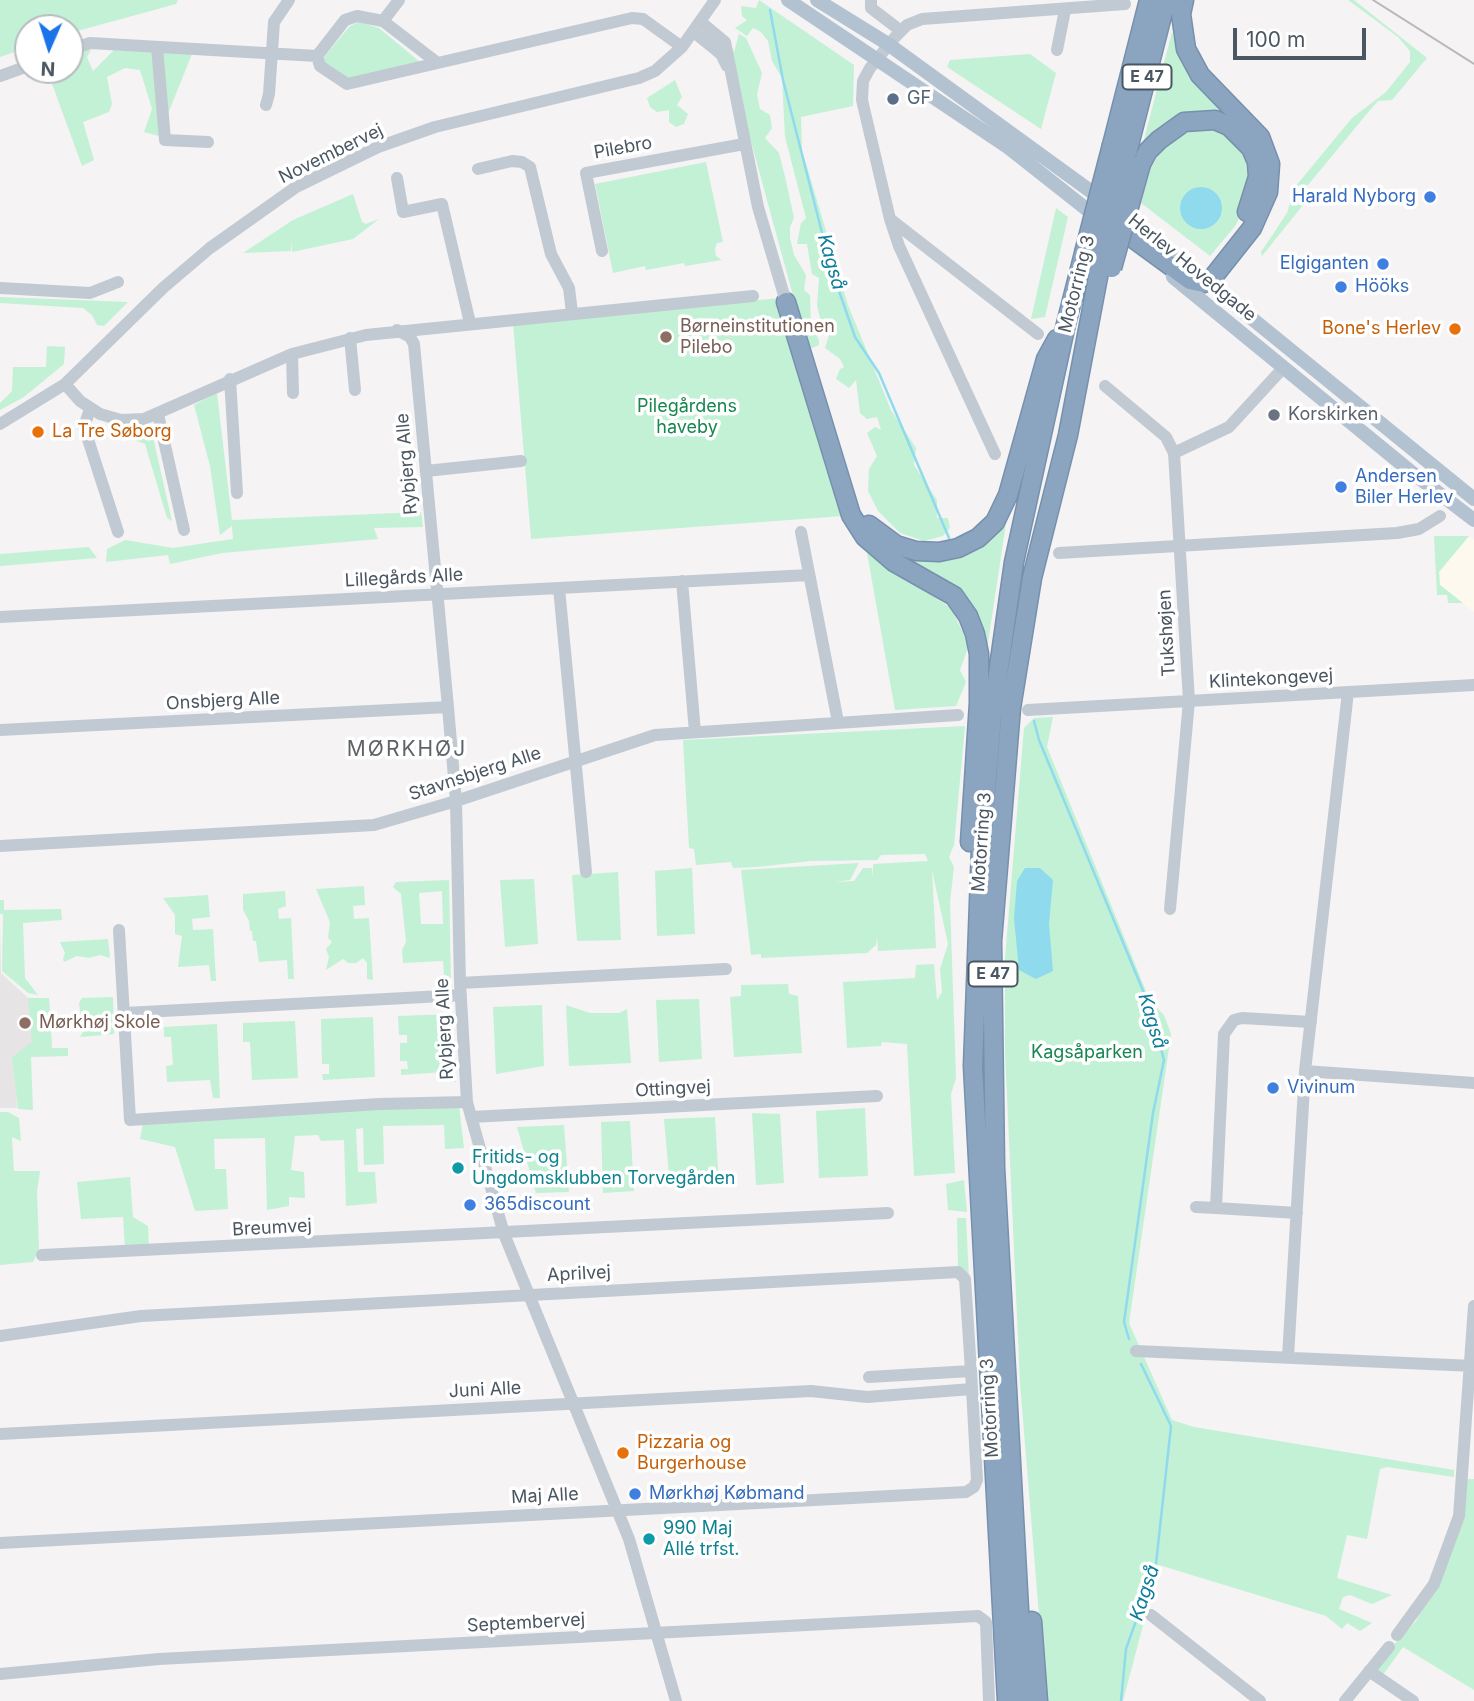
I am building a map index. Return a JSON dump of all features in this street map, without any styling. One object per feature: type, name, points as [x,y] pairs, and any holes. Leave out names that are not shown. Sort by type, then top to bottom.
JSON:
[{"type":"highway","name":"Motorring 3","points":[[1127,154],[1149,0]]},
{"type":"highway","name":"Motorring 3","points":[[1024,1701],[1014,1476],[995,1168],[992,941],[1011,708],[1032,578],[1068,435],[1100,259],[1166,0]]},
{"type":"highway","points":[[1184,0],[1181,14],[1186,49],[1199,75],[1252,126],[1266,150],[1270,164],[1268,192],[1252,228],[1201,283]]},
{"type":"highway","points":[[1100,259],[1127,154],[1148,151],[1170,129],[1199,119],[1229,126],[1251,148],[1258,177],[1254,198],[1237,231],[1201,283]]},
{"type":"highway","points":[[1103,222],[1115,224],[1201,283]]},
{"type":"highway","name":"Motorring 3","points":[[1007,1701],[977,1166],[974,985],[981,848],[996,691],[1014,562],[1066,324],[1100,259]]},
{"type":"highway","points":[[786,302],[851,515],[865,537],[894,562],[954,596],[968,616],[975,634],[979,654],[979,704],[967,917],[974,985]]},
{"type":"highway","points":[[847,498],[878,534],[916,551],[958,548],[978,538],[995,522],[1008,495],[1046,359],[1066,324]]},
{"type":"highway","points":[[1014,1476],[1026,1536],[1038,1701]]},
{"type":"main road","name":"Herlev Hovedgade","points":[[788,0],[1009,148],[1103,222]]},
{"type":"main road","name":"Herlev Hovedgade","points":[[817,0],[888,44],[1021,138],[1474,499]]},
{"type":"main road","name":"Herlev Hovedgade","points":[[1201,283],[1284,367],[1410,471],[1472,516]]},
{"type":"street","points":[[266,105],[274,22],[289,0]]},
{"type":"street","points":[[383,21],[399,0]]},
{"type":"street","name":"Novembervej","points":[[0,425],[65,384],[163,288],[210,248],[296,187],[378,147],[435,127],[639,78],[655,71],[682,47],[715,0]]},
{"type":"street","points":[[871,0],[871,8],[901,31]]},
{"type":"street","points":[[995,454],[899,246],[862,100],[863,81],[888,44],[901,31],[922,19],[1125,4]]},
{"type":"street","points":[[1057,50],[1065,10]]},
{"type":"street","points":[[317,56],[345,20],[357,16],[383,21],[435,61]]},
{"type":"street","points":[[317,56],[320,66],[346,84],[435,61],[632,18],[643,19],[682,47]]},
{"type":"street","points":[[697,27],[725,42],[744,144],[786,302]]},
{"type":"street","points":[[84,45],[90,43],[317,56]]},
{"type":"street","points":[[157,47],[164,140],[208,142]]},
{"type":"street","name":"Pilebro","points":[[602,250],[586,173],[744,144]]},
{"type":"street","points":[[478,169],[512,161],[530,167],[551,254],[569,288],[572,313]]},
{"type":"street","points":[[397,178],[403,212],[442,204],[470,323]]},
{"type":"street","points":[[890,219],[1038,334]]},
{"type":"street","points":[[0,288],[90,293],[118,282]]},
{"type":"street","points":[[65,384],[90,409],[121,420],[144,419],[292,354],[350,338],[397,330],[753,296]]},
{"type":"street","name":"Rybjerg Alle","points":[[397,330],[410,337],[414,344],[448,707],[456,801],[460,989],[467,1102],[503,1234],[619,1510],[676,1701]]},
{"type":"street","points":[[350,338],[355,390]]},
{"type":"street","points":[[292,354],[293,393]]},
{"type":"street","points":[[1105,386],[1166,437],[1174,453],[1229,427],[1284,367]]},
{"type":"street","points":[[230,379],[237,493]]},
{"type":"street","points":[[90,409],[84,427],[118,532]]},
{"type":"street","points":[[158,414],[184,530]]},
{"type":"street","name":"Tukshøjen","points":[[1170,909],[1189,701],[1174,453]]},
{"type":"street","points":[[426,471],[521,461]]},
{"type":"street","points":[[1059,553],[1397,533],[1419,528],[1440,516]]},
{"type":"street","points":[[801,532],[838,722]]},
{"type":"street","name":"Lillegårds Alle","points":[[0,617],[809,575]]},
{"type":"street","points":[[681,582],[695,732]]},
{"type":"street","points":[[559,588],[586,872]]},
{"type":"street","name":"Klintekongevej","points":[[1028,710],[1474,685]]},
{"type":"street","points":[[1288,1357],[1305,1071],[1348,692]]},
{"type":"street","name":"Onsbjerg Alle","points":[[0,730],[448,707]]},
{"type":"street","name":"Stavnsbjerg Alle","points":[[0,846],[374,825],[456,801],[655,735],[958,715]]},
{"type":"street","points":[[119,930],[130,1120],[379,1104],[467,1102]]},
{"type":"street","points":[[125,1013],[726,970]]},
{"type":"street","points":[[1216,1209],[1224,1034],[1228,1026],[1242,1018],[1311,1021]]},
{"type":"street","points":[[1305,1071],[1474,1083]]},
{"type":"street","name":"Ottingvej","points":[[471,1117],[877,1096]]},
{"type":"street","points":[[1196,1207],[1297,1213]]},
{"type":"street","name":"Breumvej","points":[[42,1255],[888,1213]]},
{"type":"street","name":"Aprilvej","points":[[0,1336],[141,1316],[958,1272],[965,1279],[971,1371]]},
{"type":"street","points":[[1398,1635],[1434,1584],[1456,1530],[1464,1479],[1474,1306]]},
{"type":"street","points":[[1136,1351],[1472,1366]]},
{"type":"street","points":[[869,1377],[971,1371]]},
{"type":"street","name":"Maj Alle","points":[[0,1543],[966,1492],[974,1487],[977,1480],[971,1371]]},
{"type":"street","name":"Juni Alle","points":[[0,1434],[811,1391],[866,1397],[972,1390]]},
{"type":"street","points":[[1151,1615],[1260,1701]]},
{"type":"street","name":"Septembervej","points":[[0,1674],[159,1659],[978,1616],[986,1622],[989,1701]]},
{"type":"street","points":[[1345,1701],[1389,1647]]},
{"type":"street","points":[[1369,1671],[1413,1701]]},
{"type":"shaded area","points":[[1469,536],[1474,540],[1474,612],[1440,585],[1439,572]]},
{"type":"shaded area","name":"Mørkhøj Skole","points":[[0,924],[1,973],[28,998],[49,998],[52,1053],[15,1054],[17,1108],[0,1108]]},
{"type":"green space","points":[[0,0],[178,0],[176,4],[84,29],[84,14],[14,14],[14,52],[0,57]]},
{"type":"green space","points":[[759,0],[854,65],[853,106],[801,117],[802,150],[848,305],[891,410],[916,448],[914,465],[937,500],[937,518],[948,518],[950,528],[943,536],[924,541],[900,533],[878,511],[868,491],[869,469],[877,456],[867,433],[875,427],[881,430],[877,417],[867,419],[860,413],[856,380],[849,388],[836,379],[840,369],[844,367],[840,359],[825,348],[830,332],[821,323],[817,305],[819,278],[812,274],[807,244],[797,244],[801,223],[806,218],[785,137],[782,78],[772,61],[768,41],[761,32],[753,28],[747,36],[735,28],[747,20],[742,16],[741,6],[756,8]]},
{"type":"green space","points":[[1348,0],[1354,0],[1427,58],[1392,100],[1378,101],[1370,110],[1303,191],[1307,200],[1262,256],[1261,252],[1287,213],[1295,187],[1352,118],[1386,92],[1410,62],[1410,51],[1398,37]]},
{"type":"green space","points":[[359,22],[379,28],[420,62],[348,79],[323,63],[324,57],[350,26]]},
{"type":"green space","points":[[1172,32],[1180,54],[1250,133],[1198,113],[1142,147]]},
{"type":"green space","points":[[739,34],[746,38],[762,73],[757,94],[760,109],[770,115],[772,128],[765,138],[779,153],[786,181],[794,218],[790,227],[790,238],[794,255],[806,275],[804,290],[810,295],[811,326],[819,340],[819,345],[812,348],[807,347],[740,101],[727,36],[734,52]]},
{"type":"green space","points":[[84,50],[91,50],[87,57],[93,71],[114,50],[192,54],[159,136],[144,132],[152,109],[140,70],[125,68],[107,77],[112,104],[109,112],[83,122],[94,160],[82,166],[52,84],[84,84]]},
{"type":"green space","points":[[1030,54],[1056,73],[1041,129],[947,67],[950,60]]},
{"type":"green space","points":[[675,80],[682,97],[677,105],[688,114],[684,124],[676,127],[669,122],[669,110],[657,112],[650,107],[647,98]]},
{"type":"green space","points":[[1206,126],[1224,130],[1252,162],[1243,210],[1236,225],[1210,256],[1141,203],[1149,172],[1163,147],[1185,131]]},
{"type":"green space","points":[[706,162],[723,242],[717,243],[716,256],[722,260],[646,270],[645,266],[613,273],[595,184]]},
{"type":"green space","points":[[353,194],[362,222],[366,224],[379,219],[353,239],[292,252],[292,241],[291,251],[243,253],[293,220]]},
{"type":"green space","points":[[1056,208],[1068,217],[1045,317],[1031,319]]},
{"type":"green space","points":[[0,297],[128,302],[104,326],[97,325],[92,315],[83,308],[0,303]]},
{"type":"green space","name":"Pilegårdens haveby","points":[[780,298],[843,516],[531,539],[513,323]]},
{"type":"green space","points":[[47,346],[65,347],[64,364],[24,397],[0,410],[0,403],[12,391],[13,367],[46,367]]},
{"type":"green space","points":[[217,393],[232,520],[421,512],[423,527],[374,528],[378,539],[222,553],[170,564],[168,555],[106,562],[107,549],[125,540],[173,548],[233,539],[232,526],[220,535],[210,466],[194,405]]},
{"type":"green space","points":[[150,424],[172,521],[167,518],[145,444],[131,439],[129,426]]},
{"type":"green space","points":[[1008,510],[986,656],[979,628],[899,554],[911,559],[940,561],[969,552],[995,531]]},
{"type":"green space","points":[[1434,536],[1469,536],[1439,572],[1440,585],[1463,603],[1448,603],[1447,595],[1437,595]]},
{"type":"green space","points":[[89,547],[97,558],[0,566],[0,554]]},
{"type":"green space","points":[[867,553],[951,608],[969,645],[960,670],[966,682],[956,706],[895,710]]},
{"type":"green space","name":"Kagsåparken","points":[[1053,717],[1047,747],[1150,1001],[1164,1015],[1171,1034],[1129,1323],[1172,1420],[1194,1427],[1454,1470],[1454,1477],[1387,1467],[1380,1469],[1367,1539],[1347,1535],[1337,1578],[1392,1595],[1372,1604],[1350,1595],[1343,1597],[1339,1609],[1372,1623],[1360,1631],[1347,1623],[1342,1629],[1326,1616],[1159,1565],[1123,1701],[1046,1701],[1020,1383],[1005,1052],[1005,958],[1024,728],[1034,718]]},
{"type":"green space","points":[[965,726],[954,845],[949,857],[954,867],[950,902],[956,1078],[951,1094],[955,1173],[914,1176],[907,1044],[882,1042],[881,1046],[847,1048],[843,982],[915,978],[916,965],[934,964],[937,1000],[942,992],[940,969],[948,944],[932,870],[936,948],[878,951],[877,937],[876,945],[867,953],[761,958],[761,954],[751,955],[741,870],[859,863],[850,880],[835,882],[854,881],[863,868],[872,868],[873,877],[873,864],[928,861],[925,854],[881,855],[877,860],[810,861],[757,867],[733,868],[731,862],[696,865],[694,849],[689,848],[683,740]]},
{"type":"green space","points":[[692,868],[695,934],[657,936],[655,871]]},
{"type":"green space","points":[[618,872],[621,940],[577,941],[572,875]]},
{"type":"green space","points":[[534,879],[538,944],[505,947],[500,880]]},
{"type":"green space","points":[[449,880],[451,987],[445,989],[443,961],[403,963],[402,950],[406,942],[401,894],[393,887],[396,882]],"holes":[[[442,891],[443,924],[421,924],[419,893]]]},
{"type":"green space","points":[[364,886],[365,905],[353,906],[354,919],[369,918],[373,980],[367,979],[367,963],[363,958],[356,963],[348,963],[343,959],[326,970],[329,957],[326,949],[332,942],[328,938],[330,922],[316,889]]},
{"type":"green space","points":[[285,891],[286,906],[278,909],[279,919],[291,918],[294,979],[288,979],[287,960],[259,962],[256,941],[253,941],[249,921],[243,910],[243,894]]},
{"type":"green space","points":[[208,895],[210,917],[192,919],[193,930],[213,929],[216,981],[211,981],[209,965],[178,967],[182,936],[175,934],[175,915],[163,898]]},
{"type":"green space","points":[[0,900],[4,900],[4,910],[61,909],[62,920],[23,923],[25,978],[38,995],[28,993],[2,971],[3,914],[0,914]]},
{"type":"green space","points":[[108,939],[110,958],[100,955],[89,958],[77,956],[64,962],[65,953],[60,942]]},
{"type":"green space","points":[[788,984],[789,994],[798,996],[802,1053],[734,1057],[730,997],[741,996],[741,985]]},
{"type":"green space","points":[[113,997],[114,1034],[80,1037],[83,1032],[79,1003],[82,998]]},
{"type":"green space","points":[[28,998],[49,998],[52,1048],[68,1048],[68,1056],[31,1057],[33,1110],[18,1109],[12,1057],[32,1042]]},
{"type":"green space","points":[[699,999],[702,1059],[659,1062],[656,1000]]},
{"type":"green space","points":[[542,1005],[544,1066],[496,1074],[493,1007]]},
{"type":"green space","points":[[566,1005],[590,1013],[619,1013],[627,1009],[631,1063],[569,1066]]},
{"type":"green space","points":[[452,1014],[456,1082],[445,1081],[444,1072],[401,1075],[401,1069],[408,1069],[407,1061],[400,1061],[400,1043],[407,1043],[407,1035],[399,1035],[398,1016]]},
{"type":"green space","points":[[373,1017],[375,1077],[323,1080],[322,1074],[329,1074],[329,1064],[322,1064],[321,1019]]},
{"type":"green space","points":[[295,1021],[298,1078],[252,1080],[250,1042],[243,1042],[243,1023]]},
{"type":"green space","points":[[217,1024],[220,1098],[213,1098],[210,1080],[167,1082],[166,1066],[173,1065],[171,1037],[164,1037],[164,1027]]},
{"type":"green space","points":[[459,1106],[464,1148],[445,1149],[444,1125],[383,1126],[384,1164],[364,1165],[363,1128],[356,1129],[358,1172],[375,1172],[377,1203],[346,1206],[344,1140],[321,1141],[318,1135],[295,1136],[291,1170],[304,1172],[305,1198],[289,1197],[289,1206],[267,1210],[265,1138],[214,1139],[215,1169],[226,1169],[228,1209],[195,1211],[175,1147],[140,1139],[143,1123],[264,1114]]},
{"type":"green space","points":[[865,1108],[868,1176],[819,1178],[816,1111]]},
{"type":"green space","points":[[0,1112],[8,1112],[19,1118],[21,1141],[12,1137],[14,1171],[40,1171],[37,1191],[39,1249],[33,1262],[0,1265]]},
{"type":"green space","points":[[752,1113],[780,1114],[784,1183],[756,1185]]},
{"type":"green space","points":[[715,1117],[719,1186],[670,1187],[664,1119]]},
{"type":"green space","points":[[630,1121],[634,1191],[603,1193],[601,1122]]},
{"type":"green space","points":[[564,1125],[569,1192],[536,1193],[517,1127]]},
{"type":"green space","points":[[130,1177],[133,1217],[148,1226],[149,1249],[125,1250],[123,1217],[81,1219],[77,1182]]},
{"type":"green space","points":[[964,1180],[967,1212],[948,1210],[946,1184]]},
{"type":"green space","points":[[957,1218],[966,1218],[969,1279],[958,1267]]},
{"type":"green space","points":[[1464,1479],[1474,1479],[1474,1690],[1403,1647],[1380,1679],[1369,1671],[1416,1621],[1435,1582]]},
{"type":"water","points":[[1201,187],[1216,193],[1222,208],[1216,223],[1201,229],[1186,223],[1180,208],[1186,193]]},
{"type":"water","points":[[1025,868],[1040,868],[1053,880],[1049,924],[1053,971],[1036,979],[1019,970],[1014,918],[1017,881]]},
{"type":"waterway","name":"Kagså","points":[[770,10],[783,80],[831,268],[855,337],[879,373],[949,538]]},
{"type":"waterway","name":"Kagså","points":[[1034,721],[1039,740],[1151,1010],[1164,1060],[1153,1113],[1124,1322],[1129,1339]]},
{"type":"waterway","name":"Kagså","points":[[1121,1701],[1126,1649],[1156,1564],[1171,1426],[1141,1364]]},
{"type":"tram line","points":[[1373,0],[1474,64]]},
{"type":"place","name":"GF","points":[[893,99]]},
{"type":"place","name":"Harald Nyborg","points":[[1430,197]]},
{"type":"place","name":"Elgiganten","points":[[1383,264]]},
{"type":"place","name":"Hööks","points":[[1341,287]]},
{"type":"place","name":"Bone's Herlev","points":[[1455,329]]},
{"type":"place","name":"Børneinstitutionen Pilebo","points":[[666,337]]},
{"type":"place","name":"Korskirken","points":[[1274,415]]},
{"type":"place","name":"La Tre Søborg","points":[[38,432]]},
{"type":"place","name":"Andersen Biler Herlev","points":[[1341,487]]},
{"type":"place","name":"Mørkhøj Skole","points":[[25,1023]]},
{"type":"place","name":"Vivinum","points":[[1273,1088]]},
{"type":"place","name":"Fritids- og Ungdomsklubben Torvegården","points":[[458,1168]]},
{"type":"place","name":"365discount","points":[[470,1205]]},
{"type":"place","name":"Pizzaria og Burgerhouse","points":[[623,1453]]},
{"type":"place","name":"Mørkhøj Købmand","points":[[635,1494]]},
{"type":"place","name":"990 Maj Allé trfst.","points":[[649,1539]]},
{"type":"district","name":"MØRKHØJ","points":[[407,750]]}]
